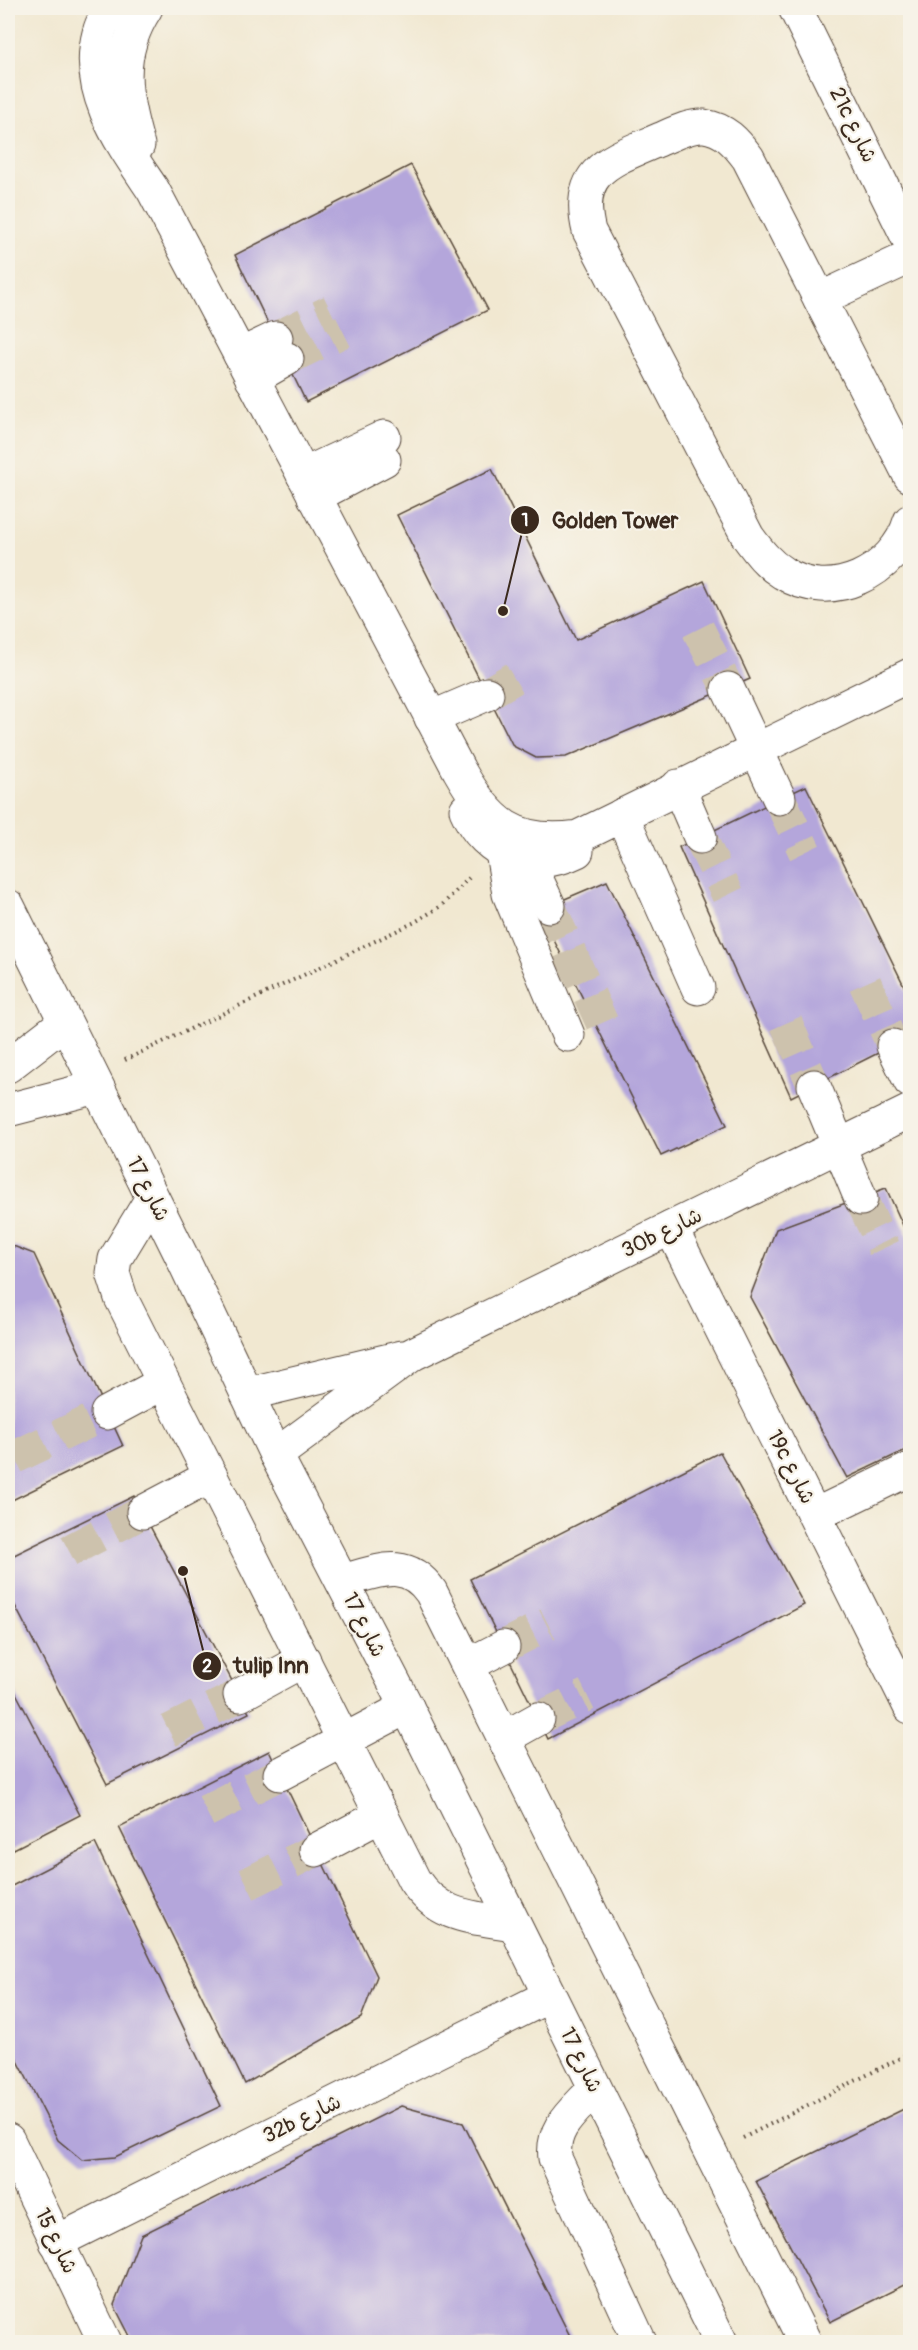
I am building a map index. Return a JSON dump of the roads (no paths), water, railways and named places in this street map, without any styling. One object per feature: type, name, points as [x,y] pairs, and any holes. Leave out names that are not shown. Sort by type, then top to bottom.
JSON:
[{"type":"street","points":[[110,8],[99,32],[96,53],[97,78],[112,127],[153,190],[431,718],[484,810],[501,824],[521,834],[543,839],[578,837],[678,786],[910,675]]},
{"type":"street","points":[[146,8],[134,27],[126,52],[124,80],[132,124],[153,190]]},
{"type":"street","name":"21c شارع","points":[[795,8],[910,242]]},
{"type":"street","points":[[910,476],[748,158],[735,141],[720,130],[703,126],[685,129],[609,162],[595,176],[586,193],[584,213],[589,231],[748,537],[764,559],[785,575],[810,584],[837,585],[862,578],[884,564],[900,545],[910,521]]},
{"type":"street","points":[[820,299],[910,256]]},
{"type":"street","points":[[246,367],[282,349]]},
{"type":"street","points":[[308,486],[388,446]]},
{"type":"street","points":[[728,689],[779,798]]},
{"type":"street","points":[[431,718],[487,694]]},
{"type":"street","points":[[459,770],[466,812],[477,831],[508,853],[549,906]]},
{"type":"street","points":[[678,786],[700,837]]},
{"type":"street","points":[[508,853],[547,861],[565,857],[582,849],[615,819]]},
{"type":"street","points":[[615,819],[698,988]]},
{"type":"street","points":[[508,853],[509,894],[568,1035]]},
{"type":"street","name":"شارع 17","points":[[8,906],[276,1455],[407,1707],[721,2343]]},
{"type":"street","points":[[8,1066],[65,1022]]},
{"type":"street","points":[[893,1046],[910,1081]]},
{"type":"street","points":[[8,1110],[94,1082]]},
{"type":"street","points":[[814,1086],[861,1199]]},
{"type":"street","name":"30b شارع","points":[[276,1455],[413,1354],[910,1111]]},
{"type":"street","points":[[152,1198],[115,1259],[113,1273],[121,1298],[163,1383],[414,1880],[431,1901],[454,1914],[513,1924]]},
{"type":"street","name":"19c شارع","points":[[671,1228],[910,1707]]},
{"type":"street","name":"30b شارع","points":[[247,1394],[413,1354]]},
{"type":"street","points":[[107,1413],[163,1383]]},
{"type":"street","points":[[815,1515],[910,1469]]},
{"type":"street","points":[[143,1512],[210,1476]]},
{"type":"street","points":[[342,1581],[387,1569],[400,1569],[413,1573],[424,1581],[431,1592],[805,2343]]},
{"type":"street","points":[[468,1665],[503,1647]]},
{"type":"street","points":[[240,1695],[304,1660]]},
{"type":"street","points":[[280,1774],[407,1707]]},
{"type":"street","points":[[504,1738],[538,1719]]},
{"type":"street","points":[[316,1850],[382,1815]]},
{"type":"street","name":"32b شارع","points":[[56,2241],[549,1996]]},
{"type":"street","points":[[595,2088],[560,2126],[555,2136],[555,2158],[640,2343]]},
{"type":"street","name":"شارع 15","points":[[8,2140],[105,2343]]},
{"type":"tunnel","points":[[276,338],[331,311]]},
{"type":"tunnel","points":[[287,359],[343,331]]},
{"type":"tunnel","points":[[698,629],[728,689]]},
{"type":"tunnel","points":[[487,694],[514,678]]},
{"type":"tunnel","points":[[779,798],[805,852]]},
{"type":"tunnel","points":[[700,837],[728,895]]},
{"type":"tunnel","points":[[549,906],[602,1023]]},
{"type":"tunnel","points":[[865,983],[893,1046]]},
{"type":"tunnel","points":[[786,1023],[814,1086]]},
{"type":"tunnel","points":[[861,1199],[884,1248]]},
{"type":"tunnel","points":[[15,1457],[107,1413]]},
{"type":"tunnel","points":[[69,1551],[143,1512]]},
{"type":"tunnel","points":[[503,1647],[548,1624]]},
{"type":"tunnel","points":[[169,1731],[240,1695]]},
{"type":"tunnel","points":[[538,1719],[587,1695]]},
{"type":"tunnel","points":[[206,1811],[280,1774]]},
{"type":"tunnel","points":[[247,1884],[316,1850]]},
{"type":"place","name":"Golden Tower","points":[[503,611]]},
{"type":"place","name":"tulip Inn","points":[[183,1571]]}]
